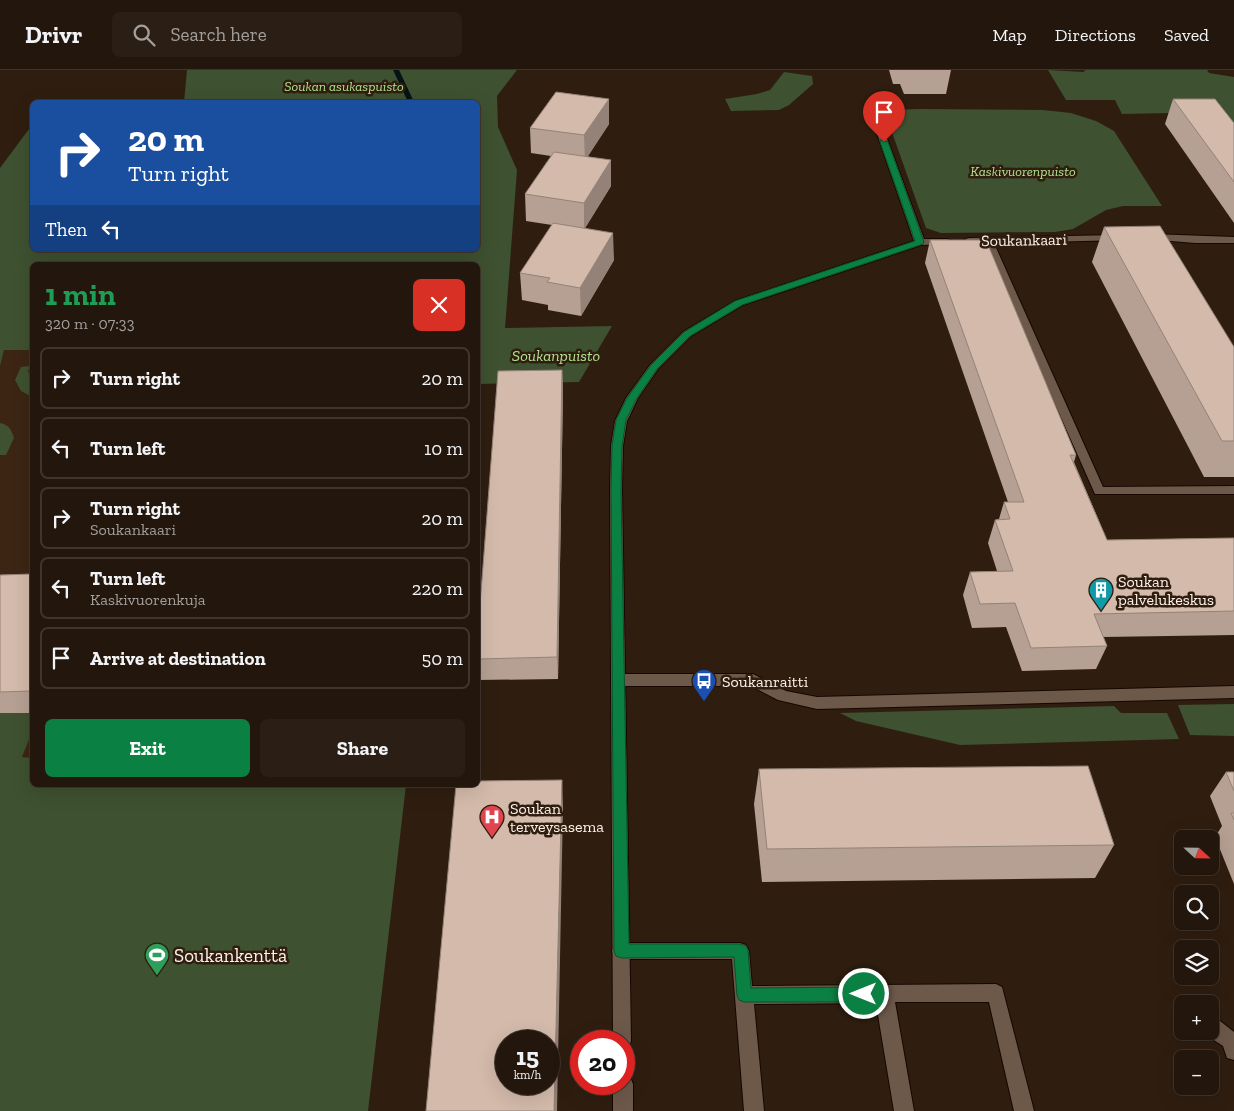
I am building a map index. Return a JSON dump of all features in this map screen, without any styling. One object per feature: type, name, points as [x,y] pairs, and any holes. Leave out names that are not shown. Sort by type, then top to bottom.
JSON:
[{"type":"street","points":[[874,107],[878,125],[920,242]]},
{"type":"street","points":[[1142,237],[1234,240]]},
{"type":"street","name":"Soukankaari","points":[[622,1030],[616,489],[617,446],[621,420],[632,398],[654,367],[687,334],[739,303],[920,242],[1142,237]]},
{"type":"street","points":[[988,241],[1099,491],[1234,490]]},
{"type":"street","points":[[618,680],[753,680],[783,696],[817,703],[1234,692]]},
{"type":"street","points":[[622,951],[740,950],[754,1111]]},
{"type":"street","points":[[744,995],[996,993],[1024,1111]]},
{"type":"street","points":[[884,994],[904,1111]]},
{"type":"street","points":[[1219,1032],[1230,1040],[1234,1051]]},
{"type":"street","points":[[623,1095],[623,1111]]},
{"type":"shaded area","points":[[4,350],[30,350],[30,758],[0,758],[0,366]]},
{"type":"green space","name":"Soukanpuisto","points":[[187,70],[517,70],[497,96],[498,127],[517,170],[505,328],[612,326],[579,382],[480,384],[480,262],[30,262],[30,350],[4,350],[0,366],[0,168],[30,128],[30,252],[480,252],[480,100],[184,100]]},
{"type":"green space","points":[[1048,70],[1083,72],[1086,70],[1207,70],[1209,73],[1234,77],[1234,132],[1219,112],[1122,114],[1115,100],[1066,100]]},
{"type":"green space","points":[[784,72],[812,76],[813,84],[789,105],[779,110],[731,111],[725,99],[770,90]]},
{"type":"green space","name":"Kaskivuorenpuisto","points":[[884,110],[1043,110],[1071,113],[1096,121],[1114,131],[1162,206],[1123,206],[1106,210],[1073,229],[1055,232],[941,233],[926,228]]},
{"type":"green space","points":[[30,366],[28,371],[30,377],[30,396],[21,391],[15,380],[21,367]]},
{"type":"green space","points":[[0,423],[9,428],[14,438],[6,455],[0,455]]},
{"type":"green space","points":[[1234,704],[1234,736],[1190,735],[1178,705]]},
{"type":"green space","points":[[1114,706],[1121,713],[1167,713],[1179,739],[960,745],[856,721],[840,713]]},
{"type":"green space","name":"Soukankenttä","points":[[30,712],[30,737],[22,757],[30,758],[30,787],[406,787],[368,1111],[0,1111],[0,713]]},
{"type":"building","points":[[556,92],[609,99],[584,135],[530,128]]},
{"type":"building","points":[[1173,99],[1215,99],[1234,123],[1234,182]]},
{"type":"building","points":[[554,152],[611,160],[584,203],[525,194]]},
{"type":"building","points":[[553,223],[613,233],[580,288],[547,282],[550,278],[520,273]]},
{"type":"building","points":[[1160,226],[1234,347],[1234,441],[1222,441],[1104,227]]},
{"type":"building","points":[[930,240],[986,240],[1076,455],[1070,455],[1107,540],[1234,538],[1234,611],[1094,614],[1107,646],[1031,648],[1015,603],[980,604],[970,572],[1013,571],[995,520],[1010,519],[1004,502],[1024,502]]},
{"type":"building","points":[[562,370],[557,657],[480,659],[480,605],[498,371]]},
{"type":"building","points":[[30,574],[30,691],[0,692],[0,575]]},
{"type":"building","points":[[1088,766],[1114,845],[767,849],[759,769]]},
{"type":"building","points":[[1226,772],[1234,772],[1234,791]]},
{"type":"building","points":[[562,780],[556,1030],[495,1030],[495,1095],[554,1095],[554,1111],[426,1111],[456,787],[480,787],[480,781]]},
{"type":"waterway","points":[[396,70],[410,100]]},
{"type":"place","name":"Soukan palvelukeskus","points":[[1101,611]]},
{"type":"place","name":"Soukanraitti","points":[[704,702]]},
{"type":"place","name":"Soukan terveysasema","points":[[492,838]]},
{"type":"place","name":"Soukankenttä","points":[[157,976]]},
{"type":"route","points":[[864,994],[744,995],[740,950],[622,951],[618,704],[617,446],[621,420],[632,398],[654,367],[687,334],[739,303],[920,242],[884,142]]},
{"type":"park label","name":"Soukan asukaspuisto","points":[[344,86]]}]
